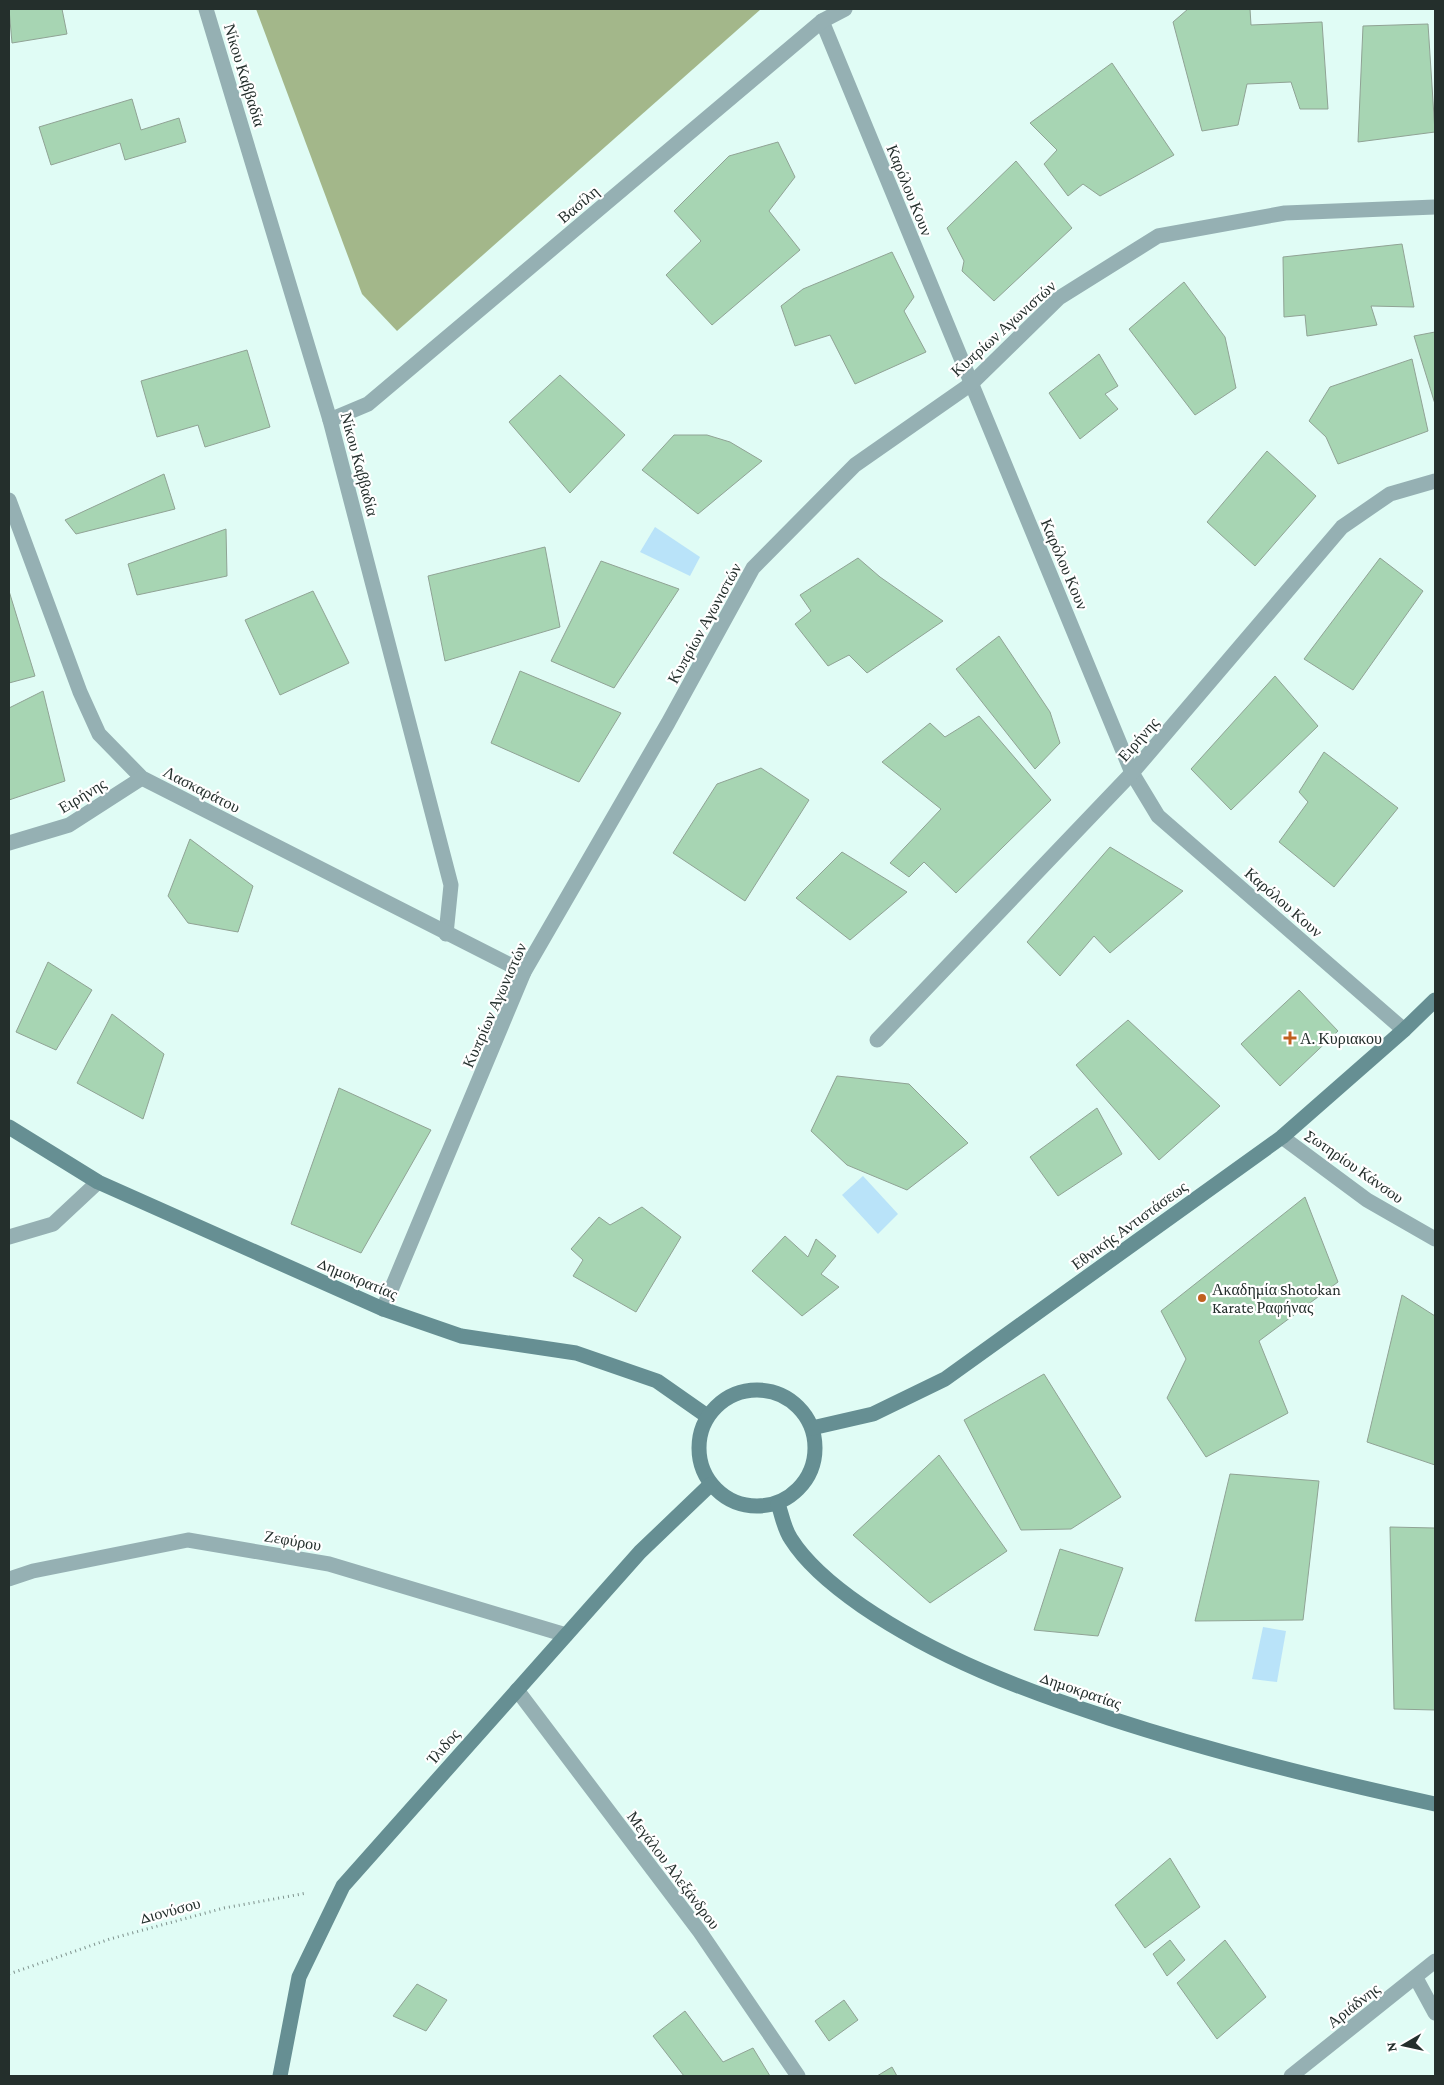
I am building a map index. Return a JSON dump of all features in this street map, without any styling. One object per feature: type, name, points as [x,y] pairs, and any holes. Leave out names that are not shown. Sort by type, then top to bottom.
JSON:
[{"type":"street","name":"Νίκου Καββαδία","points":[[206,9],[330,420],[451,884],[446,934]]},
{"type":"street","name":"Βασίλη","points":[[330,420],[368,404],[822,20],[845,9]]},
{"type":"street","name":"Καρόλου Κουν","points":[[822,20],[1132,773],[1158,816],[1404,1030]]},
{"type":"street","name":"Κυπρίων Αγωνιστών","points":[[383,1309],[524,972],[668,723],[754,568],[855,465],[971,384],[1059,298],[1158,236],[1284,213],[1435,207]]},
{"type":"street","name":"Ειρήνης","points":[[877,1040],[1132,773],[1342,527],[1390,494],[1435,481]]},
{"type":"street","name":"Λασκαράτου","points":[[9,500],[80,692],[99,734],[142,778],[524,972]]},
{"type":"street","name":"Ειρήνης","points":[[9,843],[69,825],[142,778]]},
{"type":"street","name":"Εθνικής Αντιστάσεως","points":[[812,1428],[873,1414],[945,1379],[1282,1137],[1404,1030],[1435,1000]]},
{"type":"street","name":"Δημοκρατίας","points":[[9,1128],[98,1182],[383,1309],[461,1336],[576,1353],[657,1381],[707,1416]]},
{"type":"street","name":"Σωτηρίου Κάνσου","points":[[1282,1137],[1367,1200],[1435,1238]]},
{"type":"street","points":[[9,1237],[53,1224],[98,1182]]},
{"type":"street","points":[[753,1389],[772,1392],[789,1399],[802,1411],[812,1428],[815,1446],[813,1464],[806,1480],[794,1494],[778,1504],[759,1507],[741,1505],[724,1498],[710,1485],[702,1469],[698,1451],[700,1433],[707,1416],[720,1402],[736,1393],[753,1389]]},
{"type":"street","name":"Ίλιδος","points":[[280,2076],[298,1977],[343,1886],[640,1552],[710,1485]]},
{"type":"street","name":"Δημοκρατίας","points":[[778,1504],[790,1538],[811,1564],[842,1592],[895,1629],[967,1666],[1042,1696],[1148,1731],[1254,1761],[1435,1804]]},
{"type":"street","name":"Ζεφύρου","points":[[9,1579],[33,1571],[188,1540],[329,1564],[566,1635]]},
{"type":"street","name":"Μεγάλου Αλεξάνδρου","points":[[516,1690],[700,1932],[798,2076]]},
{"type":"street","name":"Αριάδνης","points":[[1291,2076],[1416,1978],[1435,1960]]},
{"type":"street","points":[[1416,1978],[1435,2013]]},
{"type":"path","name":"Διονύσου","points":[[9,1974],[110,1939],[214,1911],[343,1886]]},
{"type":"green space","points":[[256,9],[761,9],[397,331],[362,294]]},
{"type":"water","points":[[655,527],[700,557],[690,576],[640,552]]},
{"type":"water","points":[[863,1176],[898,1214],[878,1234],[842,1195]]},
{"type":"water","points":[[1263,1627],[1286,1631],[1277,1682],[1252,1679]]},
{"type":"building","points":[[9,9],[62,9],[67,34],[12,43]]},
{"type":"building","points":[[1188,9],[1250,9],[1251,25],[1322,22],[1328,109],[1300,109],[1291,82],[1247,84],[1238,125],[1202,131],[1173,22]]},
{"type":"building","points":[[1428,24],[1435,132],[1358,142],[1363,26]]},
{"type":"building","points":[[1112,63],[1174,155],[1100,196],[1083,184],[1068,196],[1044,164],[1057,150],[1030,123]]},
{"type":"building","points":[[132,99],[141,130],[179,118],[186,142],[125,160],[120,143],[51,165],[39,127]]},
{"type":"building","points":[[778,142],[795,177],[769,211],[800,250],[712,325],[666,275],[701,241],[674,211],[729,156]]},
{"type":"building","points":[[1016,161],[1072,228],[994,301],[962,271],[964,261],[947,228]]},
{"type":"building","points":[[1402,244],[1414,307],[1371,306],[1377,325],[1307,336],[1305,315],[1284,317],[1283,257]]},
{"type":"building","points":[[892,252],[914,297],[904,311],[926,352],[855,384],[830,335],[795,346],[781,306],[803,289]]},
{"type":"building","points":[[1184,282],[1225,337],[1236,388],[1195,415],[1129,329]]},
{"type":"building","points":[[1435,332],[1435,404],[1414,336]]},
{"type":"building","points":[[247,350],[270,427],[205,447],[198,425],[157,437],[141,381]]},
{"type":"building","points":[[1099,354],[1118,386],[1105,394],[1118,409],[1080,439],[1049,393]]},
{"type":"building","points":[[1412,359],[1428,431],[1338,464],[1326,437],[1309,421],[1330,387]]},
{"type":"building","points":[[560,375],[625,435],[570,493],[509,422]]},
{"type":"building","points":[[674,435],[707,435],[730,442],[762,461],[698,514],[642,470]]},
{"type":"building","points":[[1267,451],[1316,496],[1255,566],[1207,522]]},
{"type":"building","points":[[164,474],[175,509],[76,534],[65,520]]},
{"type":"building","points":[[226,529],[227,576],[137,595],[128,564]]},
{"type":"building","points":[[545,547],[560,627],[445,661],[428,576]]},
{"type":"building","points":[[858,558],[880,577],[943,621],[867,673],[849,655],[828,666],[795,624],[811,611],[800,595]]},
{"type":"building","points":[[1380,558],[1423,591],[1353,690],[1304,659]]},
{"type":"building","points":[[601,561],[679,589],[614,688],[551,661]]},
{"type":"building","points":[[9,591],[35,676],[9,683]]},
{"type":"building","points":[[313,591],[349,663],[280,695],[245,620]]},
{"type":"building","points":[[999,636],[1050,712],[1060,743],[1035,769],[956,669]]},
{"type":"building","points":[[520,671],[621,713],[579,782],[491,743]]},
{"type":"building","points":[[1275,676],[1318,726],[1231,810],[1191,769]]},
{"type":"building","points":[[43,691],[65,781],[9,800],[9,708]]},
{"type":"building","points":[[979,716],[1051,800],[956,893],[924,862],[909,877],[890,863],[941,809],[882,762],[930,723],[945,737]]},
{"type":"building","points":[[1324,752],[1398,808],[1334,887],[1279,842],[1308,802],[1299,792]]},
{"type":"building","points":[[761,768],[809,800],[745,901],[673,853],[717,784]]},
{"type":"building","points":[[190,839],[253,886],[238,932],[188,923],[168,896]]},
{"type":"building","points":[[1110,847],[1183,891],[1110,953],[1094,936],[1060,976],[1027,942]]},
{"type":"building","points":[[842,852],[907,892],[850,940],[796,898]]},
{"type":"building","points":[[48,962],[92,990],[56,1050],[16,1032]]},
{"type":"building","name":"Α. Κυριακου","points":[[1299,990],[1338,1031],[1280,1086],[1241,1044]]},
{"type":"building","points":[[112,1014],[164,1054],[143,1119],[77,1083]]},
{"type":"building","points":[[1128,1020],[1220,1106],[1159,1160],[1076,1065]]},
{"type":"building","points":[[837,1076],[909,1084],[968,1143],[907,1190],[847,1165],[811,1131]]},
{"type":"building","points":[[339,1088],[431,1130],[361,1253],[291,1224]]},
{"type":"building","points":[[1097,1108],[1122,1154],[1058,1196],[1030,1157]]},
{"type":"building","points":[[1305,1197],[1338,1282],[1259,1341],[1288,1413],[1206,1457],[1167,1398],[1186,1359],[1161,1311]]},
{"type":"building","points":[[642,1207],[681,1237],[636,1312],[573,1276],[583,1260],[571,1249],[599,1217],[610,1225]]},
{"type":"building","points":[[785,1236],[808,1257],[816,1239],[836,1256],[821,1274],[839,1287],[802,1316],[752,1271]]},
{"type":"building","points":[[1402,1295],[1435,1316],[1435,1465],[1367,1442]]},
{"type":"building","points":[[1044,1374],[1121,1497],[1071,1529],[1021,1530],[964,1420]]},
{"type":"building","points":[[939,1455],[1007,1551],[930,1603],[853,1535]]},
{"type":"building","points":[[1230,1474],[1319,1481],[1303,1620],[1195,1621]]},
{"type":"building","points":[[1390,1527],[1435,1528],[1435,1710],[1394,1709]]},
{"type":"building","points":[[1060,1549],[1123,1568],[1098,1636],[1034,1630]]},
{"type":"building","points":[[1170,1858],[1200,1907],[1145,1948],[1115,1905]]},
{"type":"building","points":[[1170,1940],[1185,1960],[1167,1976],[1153,1954]]},
{"type":"building","points":[[1225,1940],[1266,1997],[1217,2039],[1177,1983]]},
{"type":"building","points":[[417,1984],[447,2000],[426,2031],[393,2016]]},
{"type":"building","points":[[844,2000],[858,2020],[829,2041],[815,2021]]},
{"type":"building","points":[[685,2011],[723,2062],[753,2048],[770,2076],[684,2076],[653,2036]]},
{"type":"building","points":[[892,2067],[897,2076],[877,2076]]},
{"type":"place","name":"Α. Κυριακου","points":[[1290,1038]]},
{"type":"place","name":"Ακαδημία Shotokan Karate Ραφήνας","points":[[1202,1298]]}]
